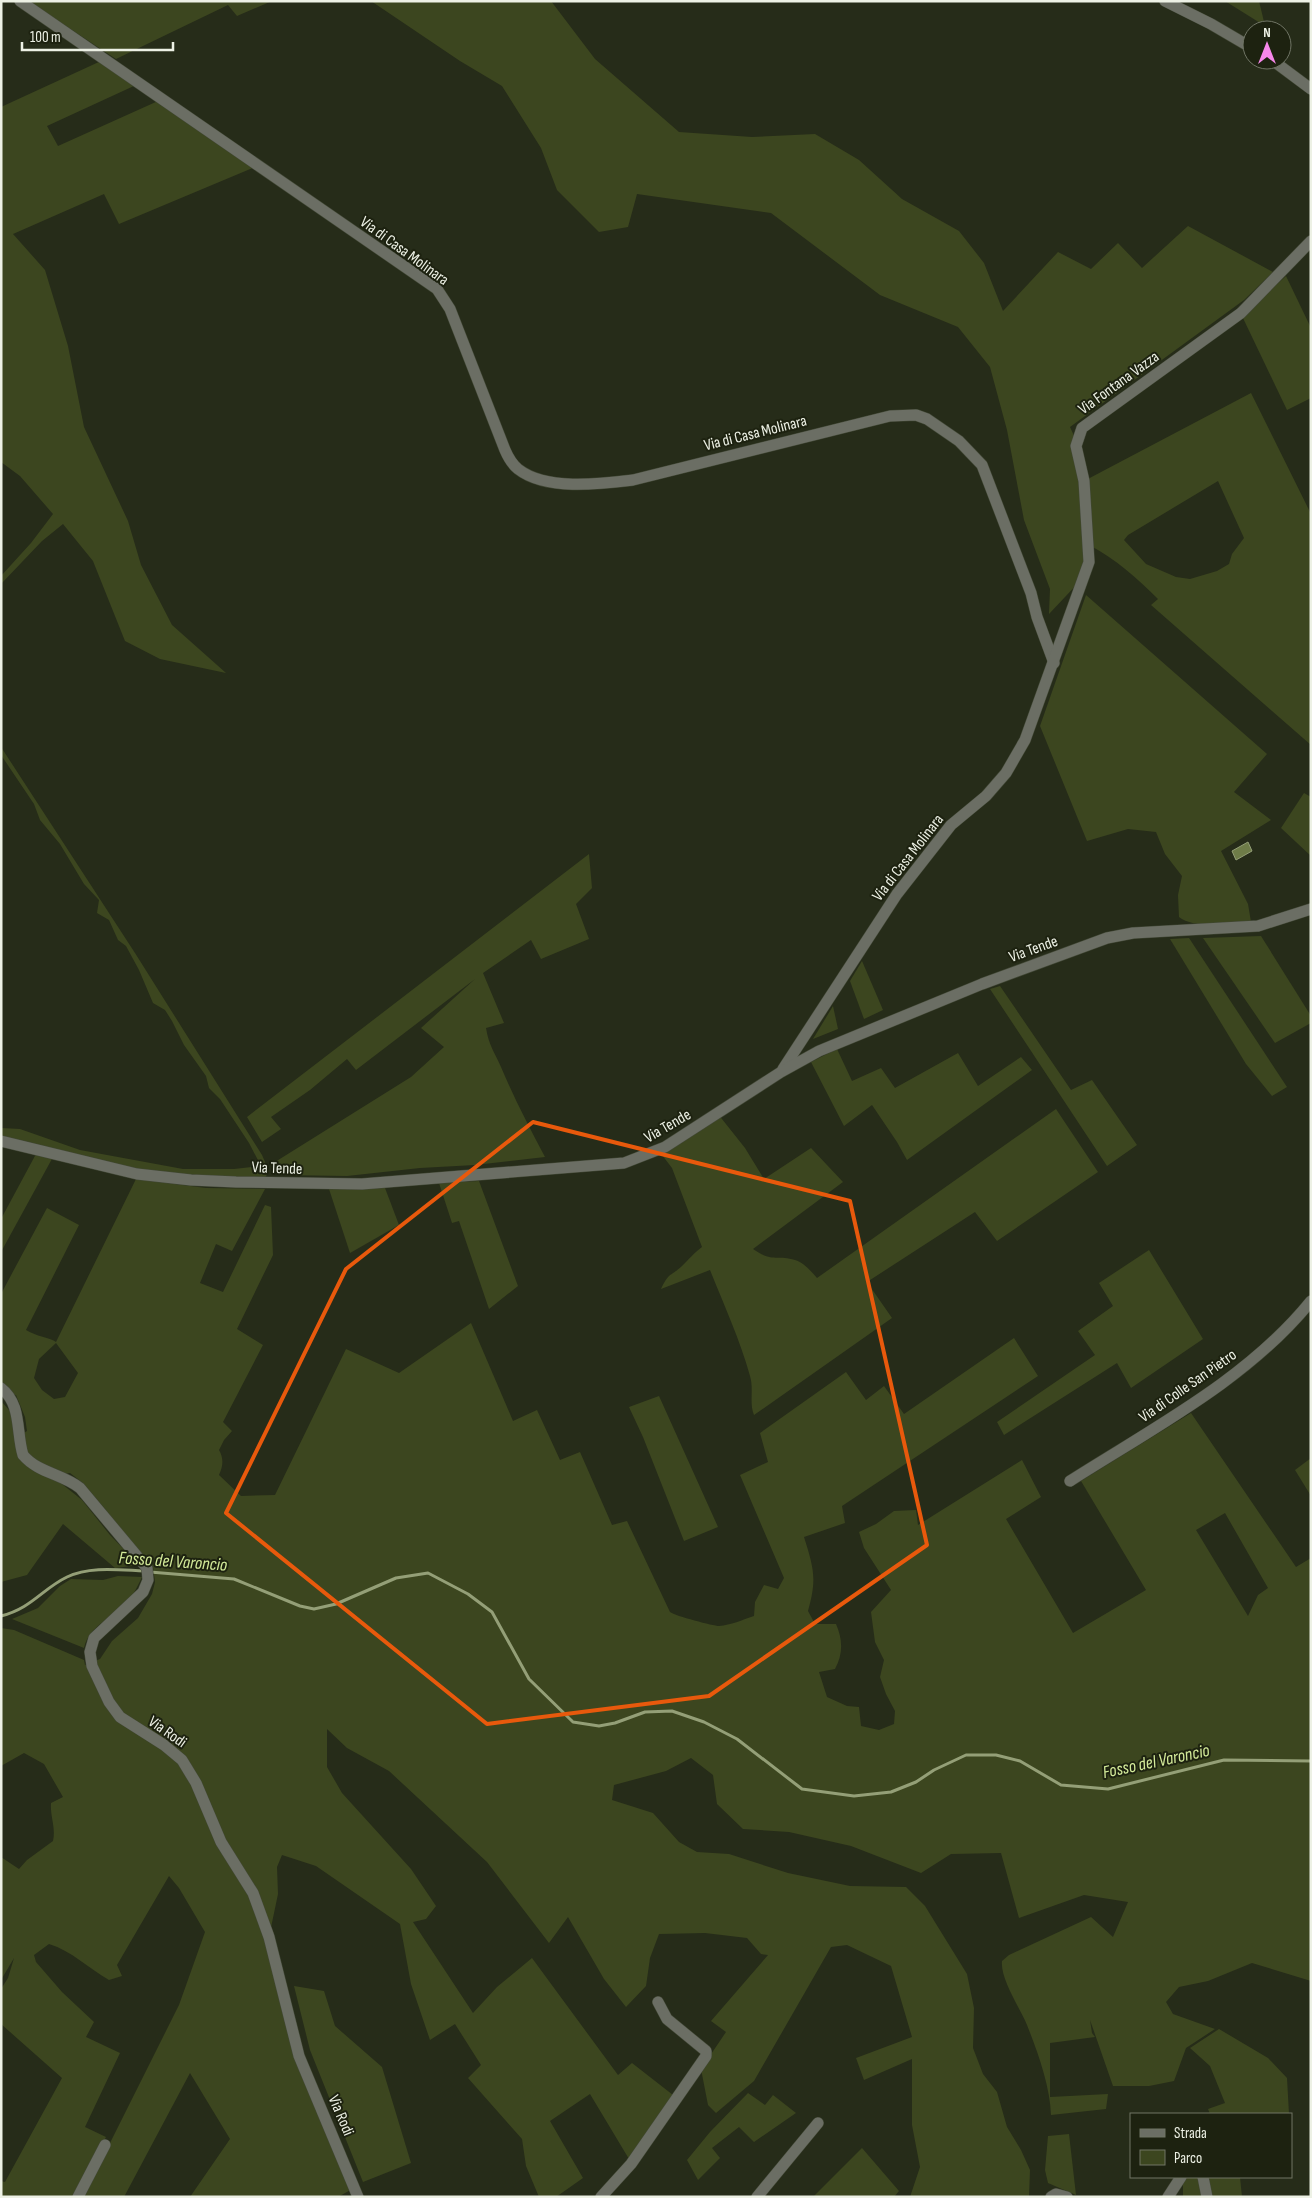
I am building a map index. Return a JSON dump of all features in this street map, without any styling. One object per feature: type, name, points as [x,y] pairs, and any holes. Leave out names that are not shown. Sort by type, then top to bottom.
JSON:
[{"type":"street","name":"Via di Casa Molinara","points":[[20,1],[437,289],[450,309],[505,450],[511,461],[524,473],[554,482],[574,485],[606,484],[633,480],[890,416],[916,415],[942,428],[959,441],[982,465],[1031,593],[1037,617],[1054,663],[1025,740],[1006,773],[986,796],[951,825],[897,894],[781,1072]]},
{"type":"street","points":[[1165,1],[1242,42]]},
{"type":"street","points":[[1285,70],[1311,89]]},
{"type":"street","name":"Via Fontana Vazza","points":[[1054,663],[1089,562],[1084,481],[1076,446],[1082,428],[1241,313],[1311,241]]},
{"type":"street","name":"Via Tende","points":[[1,1141],[137,1174],[227,1182],[362,1184],[606,1166],[638,1159],[665,1147],[781,1072],[837,1044],[982,984],[1107,938],[1133,933],[1258,926],[1311,909]]},
{"type":"street","name":"Via di Colle San Pietro","points":[[1070,1480],[1196,1401],[1281,1336],[1311,1301]]},
{"type":"street","name":"Via Rodi","points":[[1,1388],[8,1395],[17,1416],[23,1455],[36,1466],[72,1482],[80,1488],[112,1529],[147,1568],[146,1587],[138,1597],[94,1638],[90,1656],[95,1674],[120,1717],[164,1745],[182,1760],[191,1772],[222,1842],[253,1893],[270,1937],[299,2056],[358,2197]]},
{"type":"street","points":[[601,2197],[631,2164],[706,2056],[706,2051],[667,2019],[658,2002]]},
{"type":"street","points":[[757,2197],[818,2123]]},
{"type":"street","points":[[78,2197],[105,2145]]},
{"type":"street","points":[[1168,2197],[1180,2178]]},
{"type":"street","points":[[1204,2178],[1207,2197]]},
{"type":"street","points":[[1051,2197],[1056,2194],[1067,2197]]},
{"type":"highlighted area","points":[[533,1122],[850,1201],[927,1545],[709,1696],[487,1724],[226,1513],[346,1269]]},
{"type":"green space","points":[[28,1],[272,1],[237,16],[228,5],[116,59]]},
{"type":"green space","points":[[371,1],[551,1],[595,59],[679,132],[752,137],[815,134],[859,160],[902,199],[959,231],[984,263],[1003,311],[1058,252],[1091,269],[1118,243],[1142,268],[1188,226],[1273,272],[1244,300],[1070,427],[1075,438],[1084,481],[1251,393],[1311,514],[1311,745],[1151,605],[1158,599],[1126,569],[1089,545],[1081,580],[1049,614],[1050,589],[1024,520],[1007,430],[990,367],[958,327],[880,295],[771,213],[637,194],[628,227],[599,232],[557,190],[541,148],[502,86],[460,61]],"holes":[[[1218,481],[1244,538],[1232,554],[1229,564],[1217,571],[1190,579],[1176,577],[1146,564],[1124,540],[1128,535]]]},
{"type":"green space","points":[[1225,1],[1259,1],[1264,20],[1255,20]]},
{"type":"green space","points":[[101,61],[136,85],[47,126],[58,146],[158,101],[255,167],[119,224],[104,194],[13,234],[45,270],[68,346],[84,427],[128,521],[141,565],[172,625],[226,673],[160,659],[125,641],[93,561],[63,524],[42,541],[1,584],[1,576],[31,543],[53,514],[20,476],[1,462],[1,107]]},
{"type":"green space","points":[[1286,276],[1311,328],[1311,398],[1287,410],[1242,316]]},
{"type":"green space","points":[[1086,595],[1267,754],[1234,792],[1271,820],[1221,851],[1248,904],[1251,922],[1203,924],[1185,921],[1179,917],[1178,895],[1182,876],[1165,854],[1156,832],[1128,829],[1087,841],[1040,726]]},
{"type":"green space","points":[[1,747],[135,953],[262,1155],[269,1171],[265,1178],[144,1170],[105,1163],[28,1142],[1,1137],[1,1128],[20,1129],[80,1150],[183,1169],[234,1169],[261,1166],[249,1143],[220,1099],[209,1088],[206,1076],[184,1045],[165,1010],[153,1003],[126,946],[118,940],[109,920],[97,913],[99,900],[84,884],[60,844],[40,820],[34,804],[1,755]]},
{"type":"green space","points":[[1304,793],[1311,797],[1311,856],[1281,828]]},
{"type":"green space","points":[[589,854],[592,888],[576,904],[589,939],[541,959],[531,940],[483,973],[504,1023],[486,1028],[492,1048],[516,1101],[545,1157],[347,1176],[281,1175],[275,1162],[411,1077],[444,1047],[421,1028],[475,979],[356,1070],[347,1059],[310,1090],[271,1117],[281,1129],[262,1142],[247,1117]]},
{"type":"green space","points":[[1261,936],[1311,1016],[1311,1023],[1275,1043],[1203,938]]},
{"type":"green space","points":[[1189,938],[1287,1087],[1272,1096],[1246,1064],[1170,939]]},
{"type":"green space","points":[[862,961],[883,1010],[864,1019],[850,981]]},
{"type":"green space","points":[[1000,986],[1071,1090],[1092,1080],[1137,1145],[1107,1166],[990,989]]},
{"type":"green space","points":[[833,1006],[838,1029],[813,1039]]},
{"type":"green space","points":[[837,1049],[852,1081],[881,1068],[895,1088],[958,1053],[978,1086],[1021,1057],[1032,1070],[907,1160],[872,1105],[844,1126],[811,1062]]},
{"type":"green space","points":[[1056,1109],[1098,1172],[997,1241],[975,1212],[867,1282],[892,1318],[754,1415],[751,1381],[746,1363],[710,1270],[661,1289],[668,1277],[702,1247],[672,1168],[662,1155],[718,1114],[745,1148],[764,1179],[811,1148],[843,1182],[753,1249],[765,1256],[789,1258],[798,1261],[807,1267],[817,1278]]},
{"type":"green space","points":[[36,1154],[53,1157],[1,1252],[1,1219]]},
{"type":"green space","points":[[136,1179],[206,1188],[265,1189],[232,1251],[216,1244],[200,1283],[223,1292],[265,1205],[271,1207],[273,1255],[237,1329],[263,1345],[223,1422],[232,1431],[224,1440],[219,1450],[222,1462],[219,1475],[241,1496],[275,1495],[346,1349],[399,1373],[471,1323],[513,1421],[537,1410],[560,1460],[580,1452],[612,1525],[627,1521],[670,1612],[703,1623],[719,1626],[754,1616],[755,1602],[764,1585],[778,1589],[784,1578],[740,1475],[768,1462],[760,1433],[846,1372],[866,1400],[884,1386],[904,1414],[1014,1338],[1038,1376],[842,1506],[845,1523],[804,1537],[813,1574],[813,1590],[808,1611],[815,1624],[836,1624],[841,1641],[840,1658],[835,1669],[819,1672],[827,1697],[847,1706],[859,1707],[861,1726],[879,1730],[894,1724],[895,1711],[880,1677],[884,1660],[875,1642],[871,1612],[891,1590],[864,1548],[859,1532],[876,1524],[894,1511],[916,1510],[918,1525],[1022,1460],[1041,1497],[1006,1519],[1073,1633],[1146,1590],[1081,1481],[1191,1413],[1296,1567],[1311,1558],[1311,1981],[1252,1963],[1208,1981],[1179,1987],[1166,2002],[1173,2014],[1215,2029],[1186,2048],[1174,2081],[1149,2086],[1113,2086],[1090,2020],[1092,2033],[1095,2037],[1050,2043],[1050,2097],[1108,2094],[1106,2109],[1051,2115],[1046,2081],[1039,2058],[1027,2025],[1007,1985],[1002,1961],[1009,1955],[1091,1917],[1113,1937],[1128,1902],[1084,1895],[1019,1918],[1001,1853],[951,1854],[921,1873],[851,1846],[789,1832],[743,1829],[717,1804],[713,1775],[691,1758],[666,1771],[614,1785],[612,1800],[653,1813],[679,1842],[697,1852],[729,1854],[788,1873],[850,1886],[906,1887],[925,1906],[967,1974],[974,2008],[973,2048],[983,2074],[997,2092],[1007,2127],[1030,2170],[1029,2197],[910,2197],[920,2167],[912,2125],[912,2059],[864,2080],[856,2058],[912,2037],[891,1966],[847,1945],[831,1947],[754,2081],[716,2113],[708,2105],[701,2069],[726,2032],[711,2021],[768,1955],[761,1954],[747,1938],[705,1933],[659,1934],[650,1958],[646,1986],[626,2007],[604,1979],[568,1917],[549,1943],[487,1862],[389,1771],[347,1748],[327,1729],[327,1767],[342,1793],[411,1869],[436,1906],[426,1919],[413,1922],[473,2013],[497,1987],[532,1958],[618,2075],[632,2063],[673,2095],[629,2159],[590,2094],[550,2121],[583,2178],[556,2197],[539,2197],[526,2166],[522,2139],[468,2078],[481,2065],[455,2024],[430,2040],[411,1984],[400,1924],[316,1866],[282,1855],[277,1867],[278,1894],[269,1937],[291,2025],[354,2188],[338,2197],[190,2197],[230,2139],[190,2073],[124,2197],[83,2197],[179,2005],[205,1932],[179,1888],[169,1876],[117,1965],[122,1976],[109,1980],[73,1955],[49,1944],[34,1955],[36,1962],[62,1992],[94,2022],[86,2037],[120,2053],[85,2127],[106,2137],[75,2197],[1,2197],[1,2181],[5,2182],[62,2078],[1,2024],[1,1989],[8,1978],[14,1958],[1,1980],[1,1857],[19,1869],[27,1860],[53,1841],[54,1831],[51,1803],[63,1797],[44,1764],[24,1753],[1,1766],[1,1628],[14,1630],[84,1660],[85,1665],[100,1659],[112,1641],[138,1618],[152,1594],[155,1582],[153,1567],[112,1522],[106,1510],[83,1483],[70,1473],[52,1476],[82,1500],[110,1535],[136,1562],[132,1566],[115,1568],[63,1524],[27,1575],[1,1582],[1,1401],[10,1411],[16,1438],[27,1431],[25,1417],[16,1395],[1,1394],[1,1294],[47,1208],[79,1225],[26,1330],[56,1342]],"holes":[[[56,1343],[78,1373],[65,1397],[54,1399],[42,1390],[34,1378],[39,1359]],[[1225,1513],[1268,1588],[1258,1595],[1248,1616],[1196,1530]]]},
{"type":"green space","points":[[479,1181],[518,1286],[489,1309],[459,1221],[452,1223],[439,1183]]},
{"type":"green space","points":[[385,1188],[399,1225],[350,1253],[329,1189]]},
{"type":"green space","points":[[1149,1250],[1203,1339],[1131,1388],[1117,1363],[1004,1435],[997,1422],[1095,1355],[1078,1331],[1113,1306],[1099,1283]]},
{"type":"green space","points":[[659,1396],[718,1527],[684,1541],[643,1437],[629,1407]]},
{"type":"green space","points":[[1311,1458],[1311,1496],[1295,1470]]},
{"type":"green space","points":[[118,1576],[142,1577],[128,1601],[91,1633],[84,1648],[12,1619],[38,1608],[60,1586],[71,1579],[103,1580]]},
{"type":"green space","points":[[294,1986],[324,1991],[335,2026],[382,2067],[411,2163],[363,2182],[310,2050]]},
{"type":"green space","points":[[1219,2029],[1268,2058],[1287,2078],[1289,2113],[1210,2113],[1208,2109],[1225,2103],[1210,2066],[1190,2048]]},
{"type":"green space","points":[[748,2093],[765,2105],[773,2095],[796,2113],[754,2142],[739,2127],[712,2148],[720,2158],[698,2180],[687,2160],[710,2132]]},
{"type":"green space","points":[[1069,2134],[1076,2195],[1048,2183],[1045,2170],[1048,2136]]},
{"type":"green space","points":[[862,2148],[899,2191],[894,2197],[813,2197]]},
{"type":"green space","points":[[1183,2178],[1200,2178],[1203,2197],[1183,2197]]},
{"type":"green space","points":[[1207,2178],[1240,2178],[1242,2197],[1210,2197]]},
{"type":"shaded area","points":[[1248,842],[1252,851],[1236,860],[1232,851]]},
{"type":"waterway","name":"Fosso del Varoncio","points":[[1,1616],[21,1608],[67,1577],[85,1571],[144,1571]]},
{"type":"waterway","name":"Fosso del Varoncio","points":[[150,1572],[234,1579],[300,1606],[314,1609],[336,1604],[396,1578],[428,1573],[468,1594],[492,1612],[529,1679],[573,1722],[599,1726],[615,1723],[645,1712],[672,1711],[704,1722],[737,1739],[802,1789],[854,1796],[891,1792],[916,1782],[934,1770],[966,1755],[996,1755],[1020,1761],[1061,1785],[1108,1789],[1224,1760],[1311,1761]]}]
